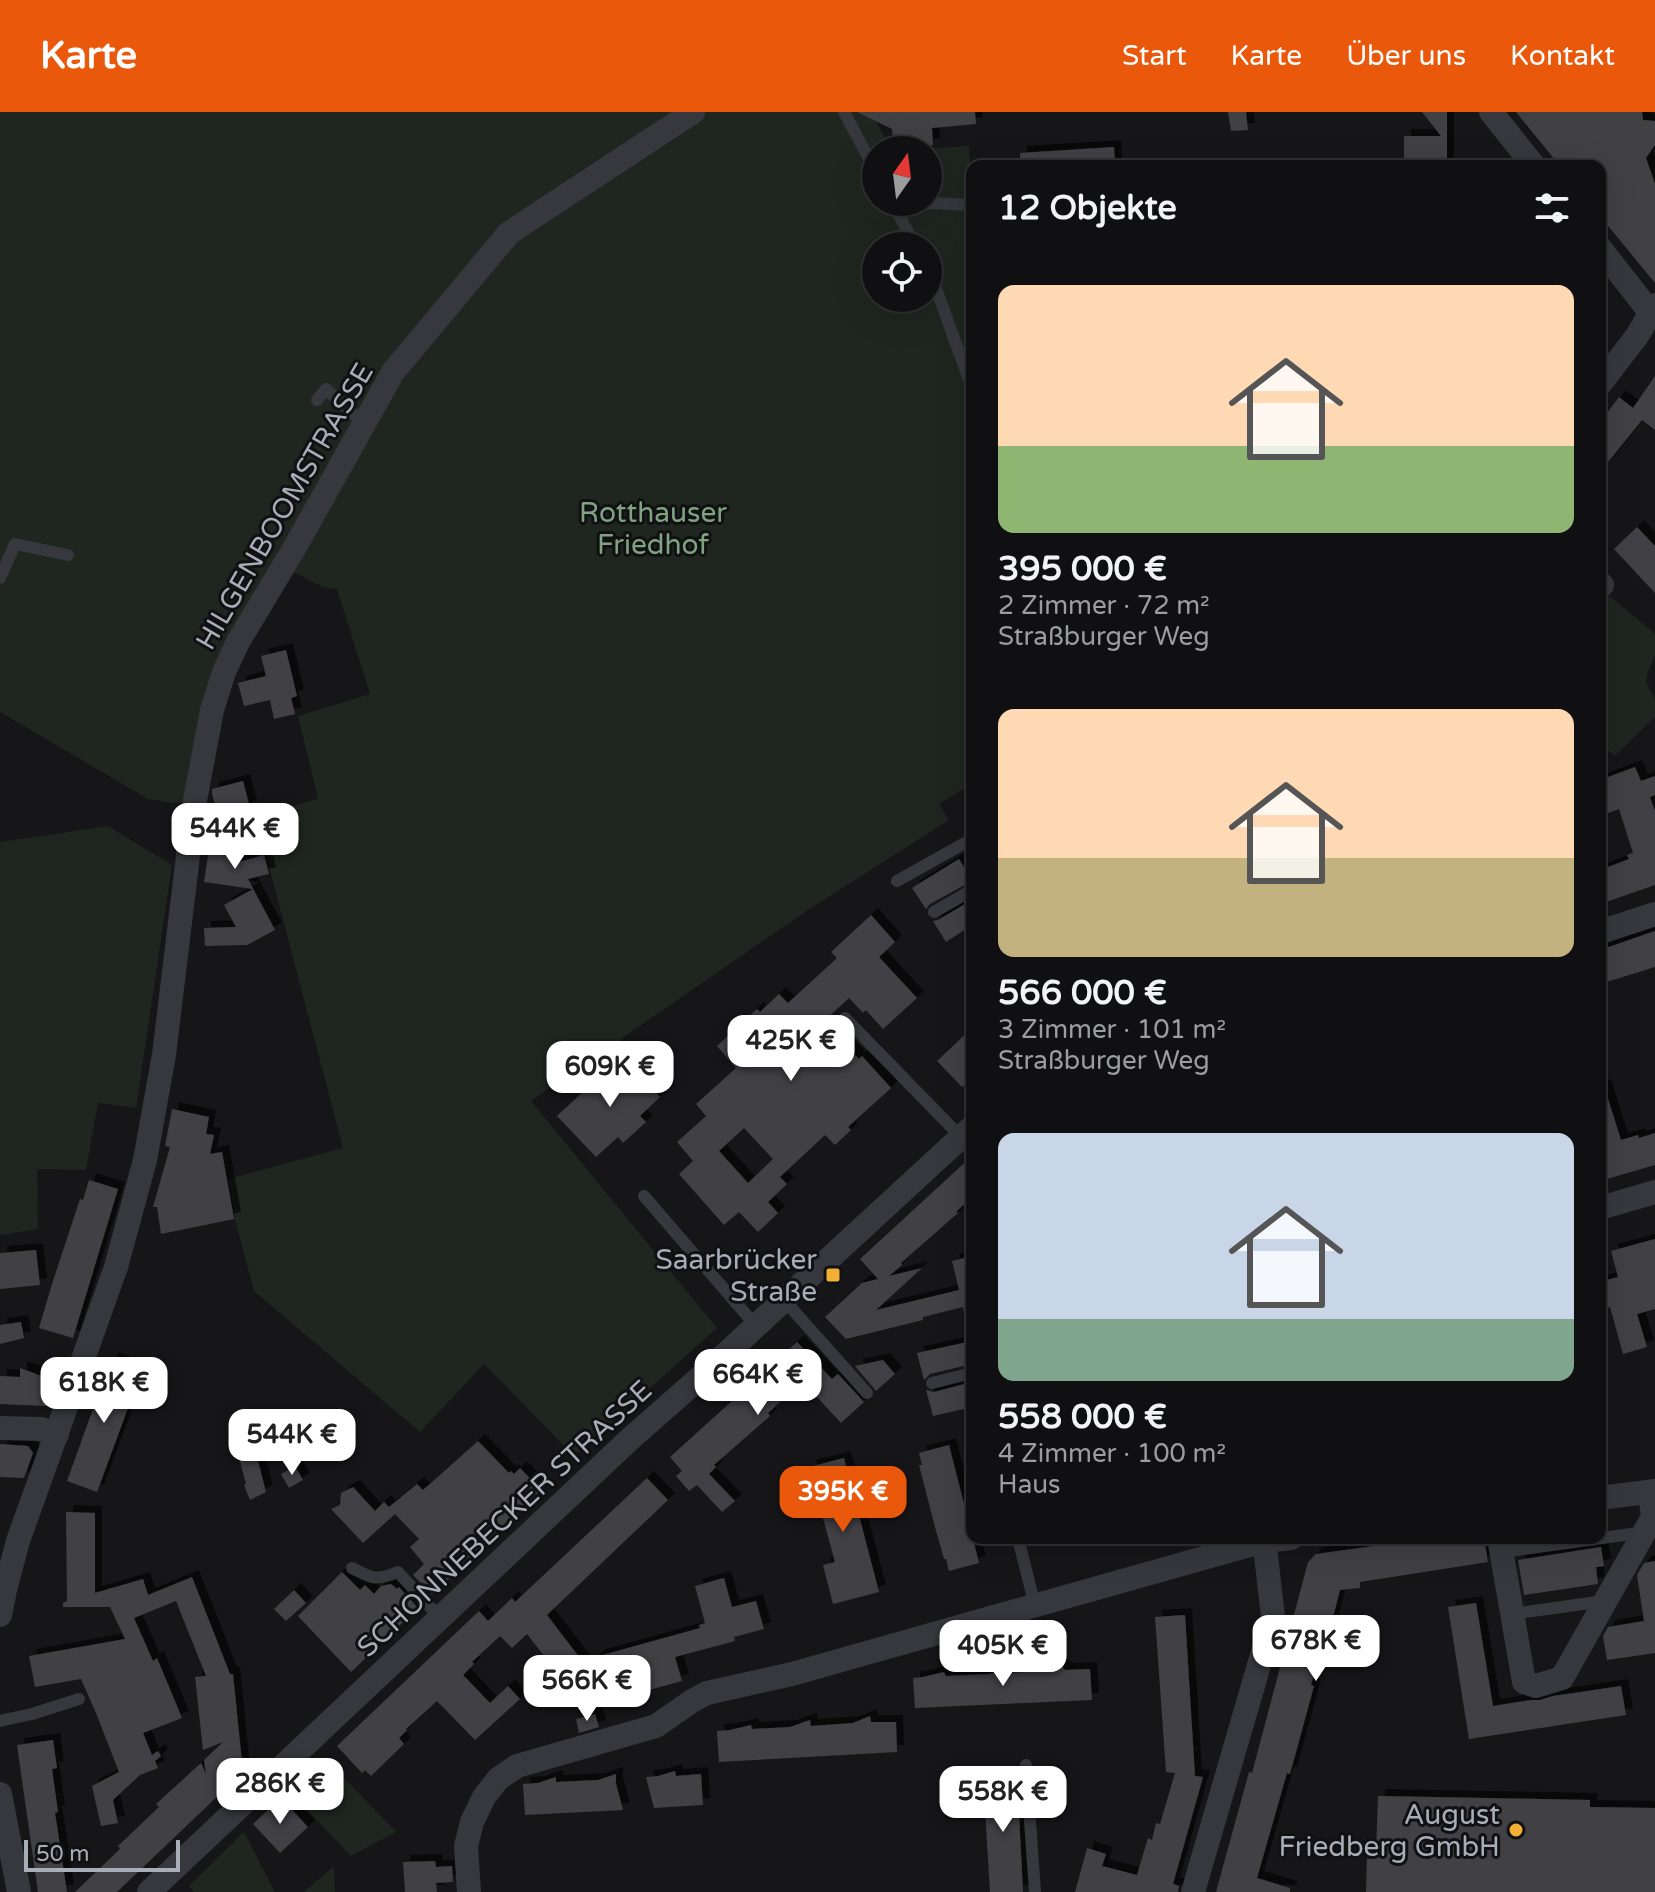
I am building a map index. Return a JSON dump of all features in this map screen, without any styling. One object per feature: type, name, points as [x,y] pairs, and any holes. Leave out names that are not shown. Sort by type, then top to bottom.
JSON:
[{"type":"street","name":"HILGENBOOMSTRASSE","points":[[0,1615],[18,1541],[116,1267],[145,1160],[164,1055],[191,831],[212,710],[224,672],[238,642],[393,372],[509,233],[693,112]]},
{"type":"street","points":[[1491,112],[1529,160]]},
{"type":"street","points":[[1606,255],[1652,309],[1646,343],[1606,379]]},
{"type":"street","points":[[1606,930],[1655,914]]},
{"type":"street","name":"SCHONNEBECKER STRASSE","points":[[149,1892],[629,1440],[966,1132]]},
{"type":"street","points":[[1606,1206],[1655,1192]]},
{"type":"street","points":[[0,1428],[41,1429],[57,1434]]},
{"type":"street","points":[[1500,1545],[1524,1682],[1536,1686],[1562,1678],[1653,1517],[1652,1492],[1606,1497]]},
{"type":"street","points":[[469,1892],[466,1846],[472,1822],[484,1797],[498,1779],[517,1766],[656,1726],[707,1693],[792,1674],[1250,1544]]},
{"type":"street","points":[[1193,1892],[1273,1617],[1264,1544]]},
{"type":"street","points":[[0,1794],[13,1891]]},
{"type":"lane","points":[[844,112],[862,146]]},
{"type":"lane","points":[[942,204],[966,205]]},
{"type":"lane","points":[[942,305],[966,371]]},
{"type":"lane","points":[[317,400],[326,389],[364,424]]},
{"type":"lane","points":[[0,578],[15,544],[68,555]]},
{"type":"lane","points":[[897,881],[966,842]]},
{"type":"lane","points":[[934,912],[966,893]]},
{"type":"lane","points":[[845,1018],[966,1132]]},
{"type":"lane","points":[[644,1196],[756,1326]]},
{"type":"lane","points":[[784,1300],[867,1393]]},
{"type":"lane","points":[[932,1383],[966,1374]]},
{"type":"lane","points":[[1606,1535],[1645,1532]]},
{"type":"lane","points":[[1020,1544],[1035,1606]]},
{"type":"lane","points":[[352,1568],[372,1579],[398,1572],[440,1618]]},
{"type":"lane","points":[[1512,1614],[1606,1601]]},
{"type":"lane","points":[[0,1721],[79,1699]]},
{"type":"lane","points":[[1026,1765],[1035,1892]]},
{"type":"green space","name":"Rotthauser Friedhof","points":[[0,112],[871,112],[884,136],[862,136],[862,216],[942,216],[942,148],[969,146],[970,160],[966,160],[966,788],[939,804],[949,820],[808,910],[531,1101],[717,1328],[574,1456],[484,1364],[420,1432],[254,1291],[235,1220],[228,1179],[343,1148],[256,817],[318,799],[298,716],[370,694],[337,589],[323,587],[281,566],[235,641],[191,802],[148,799],[0,712]]},
{"type":"green space","points":[[1606,593],[1655,634],[1655,655],[1646,682],[1655,699],[1655,717],[1615,756],[1606,749]]},
{"type":"green space","points":[[108,826],[172,865],[136,1108],[98,1103],[86,1170],[37,1169],[38,1229],[0,1235],[0,842]]},
{"type":"green space","points":[[325,1758],[396,1832],[351,1856],[289,1791]]},
{"type":"green space","points":[[244,1832],[275,1892],[194,1892],[189,1886]]},
{"type":"green space","points":[[334,1866],[335,1892],[304,1892]]},
{"type":"building","points":[[857,112],[975,112],[976,124],[932,128],[932,136],[893,136],[892,129]]},
{"type":"building","points":[[1228,112],[1246,112],[1248,130],[1231,131]]},
{"type":"building","points":[[1422,112],[1447,112],[1447,160],[1404,160],[1404,136],[1441,136]]},
{"type":"building","points":[[1516,112],[1642,112],[1643,120],[1655,121],[1655,145],[1646,158],[1655,184],[1655,283],[1606,223],[1606,160],[1555,160]]},
{"type":"building","points":[[1114,147],[1115,160],[1020,160],[1020,153]]},
{"type":"building","points":[[1655,376],[1655,430],[1642,420],[1606,465],[1606,414],[1619,397],[1633,408]]},
{"type":"building","points":[[1637,527],[1655,546],[1655,593],[1614,549]]},
{"type":"building","points":[[286,650],[297,696],[291,698],[295,714],[274,719],[270,700],[244,706],[238,683],[266,676],[261,656]]},
{"type":"building","points":[[1635,767],[1641,781],[1655,776],[1655,795],[1650,797],[1655,811],[1655,885],[1606,902],[1606,868],[1629,859],[1627,855],[1633,853],[1619,809],[1608,813],[1606,778]]},
{"type":"building","points":[[243,781],[250,808],[246,808],[239,862],[264,855],[269,874],[248,879],[275,930],[247,945],[205,946],[204,928],[236,927],[224,905],[253,889],[204,882],[212,829],[221,830],[212,789]]},
{"type":"building","points":[[959,859],[966,871],[966,884],[926,909],[912,888]]},
{"type":"building","points":[[966,904],[966,929],[946,942],[933,921]]},
{"type":"building","points":[[871,915],[895,942],[879,957],[917,998],[883,1029],[866,1010],[863,1013],[849,998],[823,1022],[859,1059],[862,1056],[891,1088],[848,1127],[851,1130],[835,1145],[825,1135],[780,1177],[787,1184],[768,1202],[778,1213],[758,1232],[739,1212],[724,1225],[679,1174],[693,1161],[677,1142],[706,1116],[696,1104],[736,1068],[717,1046],[757,1009],[760,1012],[779,994],[788,1003],[837,958],[831,952]],"holes":[[[744,1128],[773,1159],[748,1183],[719,1151]]]},
{"type":"building","points":[[1655,931],[1655,967],[1606,982],[1606,948]]},
{"type":"building","points":[[966,1034],[966,1083],[962,1087],[937,1061]]},
{"type":"building","points":[[626,1061],[660,1097],[640,1116],[646,1122],[623,1143],[618,1137],[596,1157],[557,1116],[602,1074],[607,1079]]},
{"type":"building","points":[[1606,1092],[1621,1140],[1655,1133],[1655,1165],[1606,1179]]},
{"type":"building","points":[[172,1109],[209,1117],[206,1134],[214,1135],[210,1154],[222,1152],[234,1219],[161,1234],[157,1207],[153,1207],[170,1147],[165,1146]]},
{"type":"building","points":[[966,1162],[966,1203],[889,1276],[922,1268],[876,1310],[959,1290],[952,1261],[966,1258],[966,1318],[963,1307],[846,1339],[825,1317],[862,1283],[878,1279],[860,1259]]},
{"type":"building","points":[[89,1180],[118,1189],[73,1338],[39,1328],[80,1199],[83,1200]]},
{"type":"building","points":[[1655,1239],[1655,1309],[1637,1314],[1647,1347],[1623,1354],[1610,1307],[1606,1308],[1606,1280],[1618,1277],[1611,1251]]},
{"type":"building","points":[[36,1250],[40,1285],[0,1289],[0,1253]]},
{"type":"building","points":[[21,1322],[24,1338],[0,1344],[0,1325]]},
{"type":"building","points":[[797,1342],[832,1379],[838,1374],[864,1402],[841,1423],[806,1385],[794,1395],[791,1392],[768,1413],[770,1416],[714,1465],[716,1467],[709,1474],[735,1501],[722,1512],[697,1485],[689,1491],[676,1476],[682,1471],[670,1457]]},
{"type":"building","points":[[966,1342],[966,1365],[930,1374],[924,1380],[917,1353]]},
{"type":"building","points":[[111,1359],[142,1370],[97,1492],[67,1481]]},
{"type":"building","points":[[883,1360],[895,1374],[876,1391],[855,1366]]},
{"type":"building","points":[[20,1368],[58,1382],[51,1401],[45,1406],[0,1404],[0,1376],[20,1377]]},
{"type":"building","points":[[966,1384],[966,1408],[933,1416],[926,1390],[934,1392]]},
{"type":"building","points":[[478,1441],[509,1473],[514,1474],[520,1468],[542,1491],[432,1595],[413,1575],[424,1564],[410,1547],[419,1539],[395,1514],[363,1543],[331,1509],[340,1505],[341,1493],[353,1487],[375,1511],[384,1502],[389,1507],[417,1484],[423,1490]]},
{"type":"building","points":[[0,1444],[28,1446],[33,1453],[24,1478],[0,1477]]},
{"type":"building","points":[[949,1445],[966,1512],[966,1544],[974,1544],[979,1563],[949,1571],[919,1465],[922,1465],[919,1453]]},
{"type":"building","points":[[256,1453],[266,1492],[250,1500],[239,1458]]},
{"type":"building","points":[[844,1458],[879,1592],[833,1604],[823,1565],[835,1562],[809,1467]]},
{"type":"building","points":[[295,1466],[303,1480],[289,1488],[281,1474]]},
{"type":"building","points":[[647,1478],[668,1500],[547,1615],[586,1666],[599,1656],[700,1628],[699,1625],[705,1623],[695,1586],[724,1578],[732,1607],[756,1601],[764,1629],[734,1637],[735,1641],[675,1657],[682,1681],[623,1697],[615,1667],[579,1695],[527,1634],[512,1648],[500,1636],[472,1662],[474,1664],[463,1675],[490,1703],[508,1686],[520,1699],[475,1740],[437,1701],[406,1729],[399,1738],[404,1744],[371,1776],[365,1770],[362,1773],[337,1746],[479,1611],[488,1621],[512,1598],[515,1602]]},
{"type":"building","points":[[66,1512],[95,1513],[95,1593],[143,1579],[148,1595],[192,1577],[230,1674],[233,1674],[243,1772],[117,1892],[75,1892],[159,1807],[156,1804],[201,1763],[206,1774],[204,1760],[223,1742],[203,1750],[195,1677],[206,1676],[176,1601],[134,1618],[153,1661],[157,1658],[182,1718],[143,1733],[152,1755],[158,1751],[161,1756],[155,1761],[158,1768],[140,1775],[113,1800],[118,1823],[101,1826],[92,1786],[119,1772],[96,1713],[81,1679],[35,1687],[29,1656],[125,1639],[110,1607],[63,1607],[67,1601]]},
{"type":"building","points":[[1388,1544],[1485,1544],[1488,1562],[1360,1582],[1360,1588],[1340,1590],[1324,1652],[1321,1650],[1311,1685],[1314,1686],[1290,1774],[1287,1773],[1257,1878],[1290,1888],[1290,1892],[1216,1892],[1249,1772],[1252,1773],[1308,1562],[1316,1554]]},
{"type":"building","points":[[1601,1547],[1604,1566],[1596,1567],[1598,1584],[1524,1595],[1518,1560]]},
{"type":"building","points":[[1655,1561],[1655,1653],[1607,1660],[1603,1636],[1608,1627],[1644,1621],[1637,1575],[1644,1563]]},
{"type":"building","points":[[342,1572],[360,1590],[365,1585],[374,1594],[381,1586],[391,1584],[397,1589],[399,1587],[418,1608],[351,1672],[298,1616]]},
{"type":"building","points":[[294,1590],[306,1603],[286,1621],[274,1609]]},
{"type":"building","points":[[1476,1603],[1493,1706],[1621,1686],[1626,1715],[1469,1739],[1448,1607]]},
{"type":"building","points":[[1185,1615],[1195,1776],[1203,1777],[1173,1884],[1179,1886],[1178,1892],[1075,1892],[1087,1848],[1106,1854],[1102,1866],[1137,1875],[1148,1838],[1152,1840],[1156,1823],[1160,1824],[1175,1773],[1166,1772],[1155,1617]]},
{"type":"building","points":[[1062,1666],[1065,1670],[1090,1669],[1092,1700],[915,1708],[913,1678],[944,1672],[946,1676],[989,1674],[1004,1669],[1006,1673],[1046,1671]]},
{"type":"building","points":[[595,1714],[599,1727],[579,1733],[576,1719]]},
{"type":"building","points":[[870,1716],[871,1722],[896,1722],[897,1752],[719,1762],[717,1731],[751,1725],[752,1729],[790,1727],[810,1720],[811,1726],[853,1723]]},
{"type":"building","points":[[53,1740],[57,1768],[52,1769],[58,1812],[55,1813],[67,1892],[38,1892],[17,1745]]},
{"type":"building","points":[[675,1771],[676,1776],[701,1774],[703,1805],[654,1808],[646,1777]]},
{"type":"building","points":[[616,1774],[623,1810],[525,1815],[523,1784],[556,1777],[556,1782],[598,1780]]},
{"type":"building","points":[[1017,1775],[1023,1892],[990,1892],[983,1777]]},
{"type":"building","name":"August Friedberg GmbH","points":[[1378,1796],[1590,1800],[1590,1807],[1655,1808],[1655,1892],[1366,1892],[1367,1853],[1376,1853]]},
{"type":"building","points":[[281,1798],[308,1827],[280,1853],[253,1824]]},
{"type":"building","points":[[435,1861],[436,1867],[452,1866],[453,1882],[436,1883],[437,1892],[405,1892],[403,1862]]},
{"type":"place","name":"Saarbrücker Straße","points":[[833,1275]]},
{"type":"place","name":"August Friedberg GmbH","points":[[1516,1830]]}]
